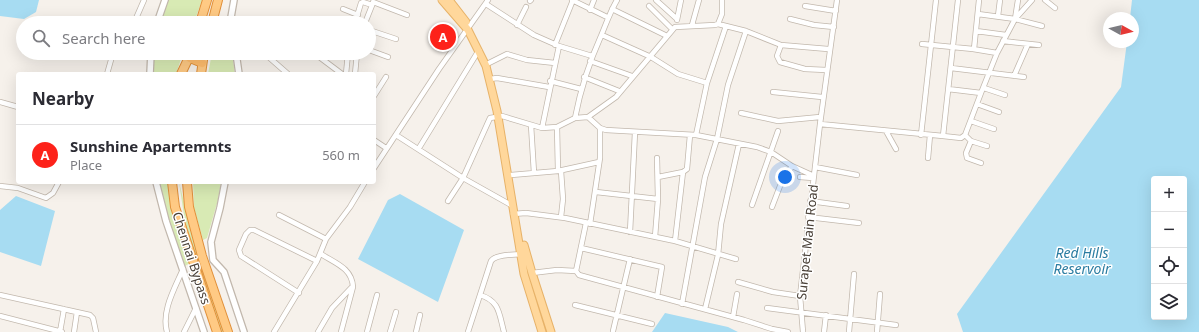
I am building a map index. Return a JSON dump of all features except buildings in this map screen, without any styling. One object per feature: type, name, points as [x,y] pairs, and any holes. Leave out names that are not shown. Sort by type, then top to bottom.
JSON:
[{"type":"highway","points":[[202,16],[207,0]]},
{"type":"highway","points":[[214,16],[218,0]]},
{"type":"highway","points":[[183,72],[188,60]]},
{"type":"highway","points":[[197,60],[202,63]]},
{"type":"highway","points":[[201,72],[203,60]]},
{"type":"highway","name":"Chennai Bypass","points":[[172,184],[176,207],[217,332]]},
{"type":"highway","name":"Chennai Bypass","points":[[187,184],[189,207],[202,256],[228,332]]},
{"type":"main road","points":[[442,0],[469,29],[492,78]]},
{"type":"main road","points":[[449,0],[489,62],[511,175],[524,274],[542,332]]},
{"type":"main road","points":[[499,116],[511,205],[551,332]]},
{"type":"street","points":[[137,16],[144,0]]},
{"type":"street","points":[[159,16],[165,0]]},
{"type":"street","points":[[231,16],[234,0]]},
{"type":"street","points":[[542,128],[550,81],[555,63],[557,45],[573,0],[607,18]]},
{"type":"street","points":[[590,10],[594,0]]},
{"type":"street","points":[[575,118],[584,77],[602,35],[607,18],[617,0]]},
{"type":"street","points":[[656,0],[677,18]]},
{"type":"street","points":[[448,201],[463,178],[490,118],[499,116],[542,128],[557,127],[575,118],[588,117],[616,97],[632,76],[651,57],[674,28],[681,0]]},
{"type":"street","points":[[692,25],[699,0]]},
{"type":"street","points":[[718,24],[722,14],[722,0]]},
{"type":"street","name":"Surapet Main Road","points":[[803,332],[800,296],[808,217],[814,177],[828,49],[834,27],[837,0]]},
{"type":"street","points":[[921,135],[936,0]]},
{"type":"street","points":[[943,136],[958,0]]},
{"type":"street","points":[[974,49],[979,0]]},
{"type":"street","points":[[998,16],[1000,0]]},
{"type":"street","points":[[1015,19],[1018,0]]},
{"type":"street","points":[[820,124],[961,138],[965,135],[1003,41],[1015,19],[1032,0]]},
{"type":"street","points":[[1045,0],[1055,8]]},
{"type":"street","points":[[343,9],[358,15],[361,3],[363,2],[373,3],[407,15]]},
{"type":"street","points":[[376,165],[487,2],[517,25],[557,45],[632,76]]},
{"type":"street","points":[[368,16],[373,3]]},
{"type":"street","points":[[649,6],[674,28]]},
{"type":"street","points":[[805,6],[836,11]]},
{"type":"street","points":[[517,25],[526,7]]},
{"type":"street","points":[[612,9],[667,36]]},
{"type":"street","points":[[978,14],[1015,19],[1042,26]]},
{"type":"street","points":[[790,19],[814,25],[834,27]]},
{"type":"street","points":[[674,28],[692,25],[718,24],[746,31],[781,45],[828,49]]},
{"type":"street","points":[[696,135],[707,83],[726,26]]},
{"type":"street","points":[[682,304],[705,177],[717,139],[728,85],[746,31]]},
{"type":"street","points":[[976,32],[1006,36]]},
{"type":"street","points":[[376,33],[396,40]]},
{"type":"street","points":[[602,35],[651,57],[678,74],[707,83]]},
{"type":"street","points":[[1003,41],[1039,45]]},
{"type":"street","points":[[922,44],[998,53]]},
{"type":"street","points":[[1014,76],[1028,44]]},
{"type":"street","points":[[781,45],[777,58],[780,62],[795,67],[826,70]]},
{"type":"street","points":[[419,148],[478,50]]},
{"type":"street","points":[[376,53],[388,57]]},
{"type":"street","points":[[489,62],[507,54],[527,60],[555,63]]},
{"type":"street","points":[[108,72],[111,60]]},
{"type":"street","points":[[150,72],[151,60]]},
{"type":"street","points":[[237,60],[239,72]]},
{"type":"street","points":[[272,60],[286,72]]},
{"type":"street","points":[[323,60],[339,72]]},
{"type":"street","points":[[346,72],[347,60]]},
{"type":"street","points":[[355,72],[356,60]]},
{"type":"street","points":[[951,68],[1024,78]]},
{"type":"street","points":[[376,93],[386,77]]},
{"type":"street","points":[[584,77],[619,92]]},
{"type":"street","points":[[492,78],[549,87]]},
{"type":"street","points":[[550,81],[581,89]]},
{"type":"street","points":[[984,88],[1005,95]]},
{"type":"street","points":[[948,89],[981,93]]},
{"type":"street","points":[[773,92],[822,97]]},
{"type":"street","points":[[0,102],[16,106]]},
{"type":"street","points":[[977,104],[999,112]]},
{"type":"street","points":[[741,113],[778,121],[820,117]]},
{"type":"street","points":[[588,117],[600,128],[635,132],[696,135],[771,152],[792,166],[814,177]]},
{"type":"street","points":[[971,121],[994,129]]},
{"type":"street","points":[[531,125],[534,173]]},
{"type":"street","points":[[557,127],[559,171],[563,198],[561,218]]},
{"type":"street","points":[[576,271],[596,192],[600,128]]},
{"type":"street","points":[[752,205],[778,131]]},
{"type":"street","points":[[886,131],[896,149]]},
{"type":"street","points":[[630,232],[633,198],[635,132]]},
{"type":"street","points":[[396,135],[419,148],[463,178],[511,205]]},
{"type":"street","points":[[658,177],[683,172],[689,167],[690,135]]},
{"type":"street","points":[[928,158],[930,135]]},
{"type":"street","points":[[965,135],[971,141],[988,146]]},
{"type":"street","points":[[376,141],[386,148]]},
{"type":"street","points":[[971,141],[966,153],[966,158],[981,163]]},
{"type":"street","points":[[705,309],[718,255],[721,224],[739,144]]},
{"type":"street","points":[[655,237],[658,199],[657,158]]},
{"type":"street","points":[[511,175],[559,171],[599,162]]},
{"type":"street","points":[[772,207],[780,186],[792,166]]},
{"type":"street","points":[[815,167],[857,175]]},
{"type":"street","points":[[675,241],[683,172]]},
{"type":"street","points":[[800,177],[814,177]]},
{"type":"street","points":[[0,186],[18,188],[46,198],[53,193],[58,184]]},
{"type":"street","points":[[157,184],[166,221],[204,332]]},
{"type":"street","points":[[225,184],[211,242],[213,260],[224,272],[244,332]]},
{"type":"street","points":[[281,332],[275,331],[321,254],[326,239],[340,221],[363,184]]},
{"type":"street","points":[[596,192],[633,198],[658,199]]},
{"type":"street","points":[[810,201],[847,206]]},
{"type":"street","points":[[515,214],[561,218],[675,241],[718,255],[736,259]]},
{"type":"street","points":[[279,215],[326,239]]},
{"type":"street","points":[[808,217],[860,223]]},
{"type":"street","points":[[299,293],[241,256],[239,250],[246,234],[250,230],[254,230],[317,261]]},
{"type":"street","points":[[581,248],[662,268],[657,297]]},
{"type":"street","points":[[321,254],[347,270],[352,280],[352,287],[341,332]]},
{"type":"street","points":[[468,332],[493,258],[522,254]]},
{"type":"street","points":[[613,331],[630,259]]},
{"type":"street","points":[[167,332],[165,319],[183,267]]},
{"type":"street","points":[[532,273],[557,270],[576,271],[577,274],[584,278],[705,309],[772,330],[788,332]]},
{"type":"street","points":[[849,332],[854,274]]},
{"type":"street","points":[[738,282],[773,292],[800,296]]},
{"type":"street","points":[[318,332],[332,308],[352,287]]},
{"type":"street","points":[[733,317],[737,294]]},
{"type":"street","points":[[877,332],[880,294]]},
{"type":"street","points":[[0,295],[90,316],[93,318],[96,332]]},
{"type":"street","points":[[367,332],[377,295]]},
{"type":"street","points":[[480,295],[490,298],[495,303],[504,332]]},
{"type":"street","points":[[576,305],[617,314],[652,324]]},
{"type":"street","points":[[184,332],[196,308]]},
{"type":"street","points":[[767,308],[896,325]]},
{"type":"street","points":[[0,316],[61,332],[64,309]]},
{"type":"street","points":[[74,332],[77,312]]},
{"type":"street","points":[[390,332],[396,312]]},
{"type":"street","points":[[416,332],[420,315]]},
{"type":"street","points":[[824,332],[826,315]]},
{"type":"green space","points":[[168,0],[202,0],[196,16],[162,16]]},
{"type":"green space","points":[[154,60],[181,60],[177,72],[153,72]]},
{"type":"green space","points":[[211,60],[233,60],[235,72],[208,72]]},
{"type":"green space","points":[[159,184],[170,184],[190,263],[185,266],[168,220]]},
{"type":"green space","points":[[179,184],[192,234],[225,332],[219,332],[187,236]]},
{"type":"green space","points":[[193,184],[221,184],[218,200],[207,238],[203,240],[194,208]]},
{"type":"water","points":[[0,0],[39,0],[36,12],[29,16],[16,16],[16,18],[0,16]]},
{"type":"water","name":"Red Hills Reservoir","points":[[1132,0],[1199,0],[1199,332],[963,332],[957,314],[1121,87],[1126,48],[1139,48],[1139,12],[1131,12]]},
{"type":"water","points":[[400,194],[464,230],[438,302],[358,259],[388,200]]},
{"type":"water","points":[[16,196],[55,211],[41,266],[0,252],[0,210]]},
{"type":"water","points":[[665,313],[728,327],[738,332],[652,332]]},
{"type":"place","name":"Sunshine Apartemnts","points":[[443,37]]}]
